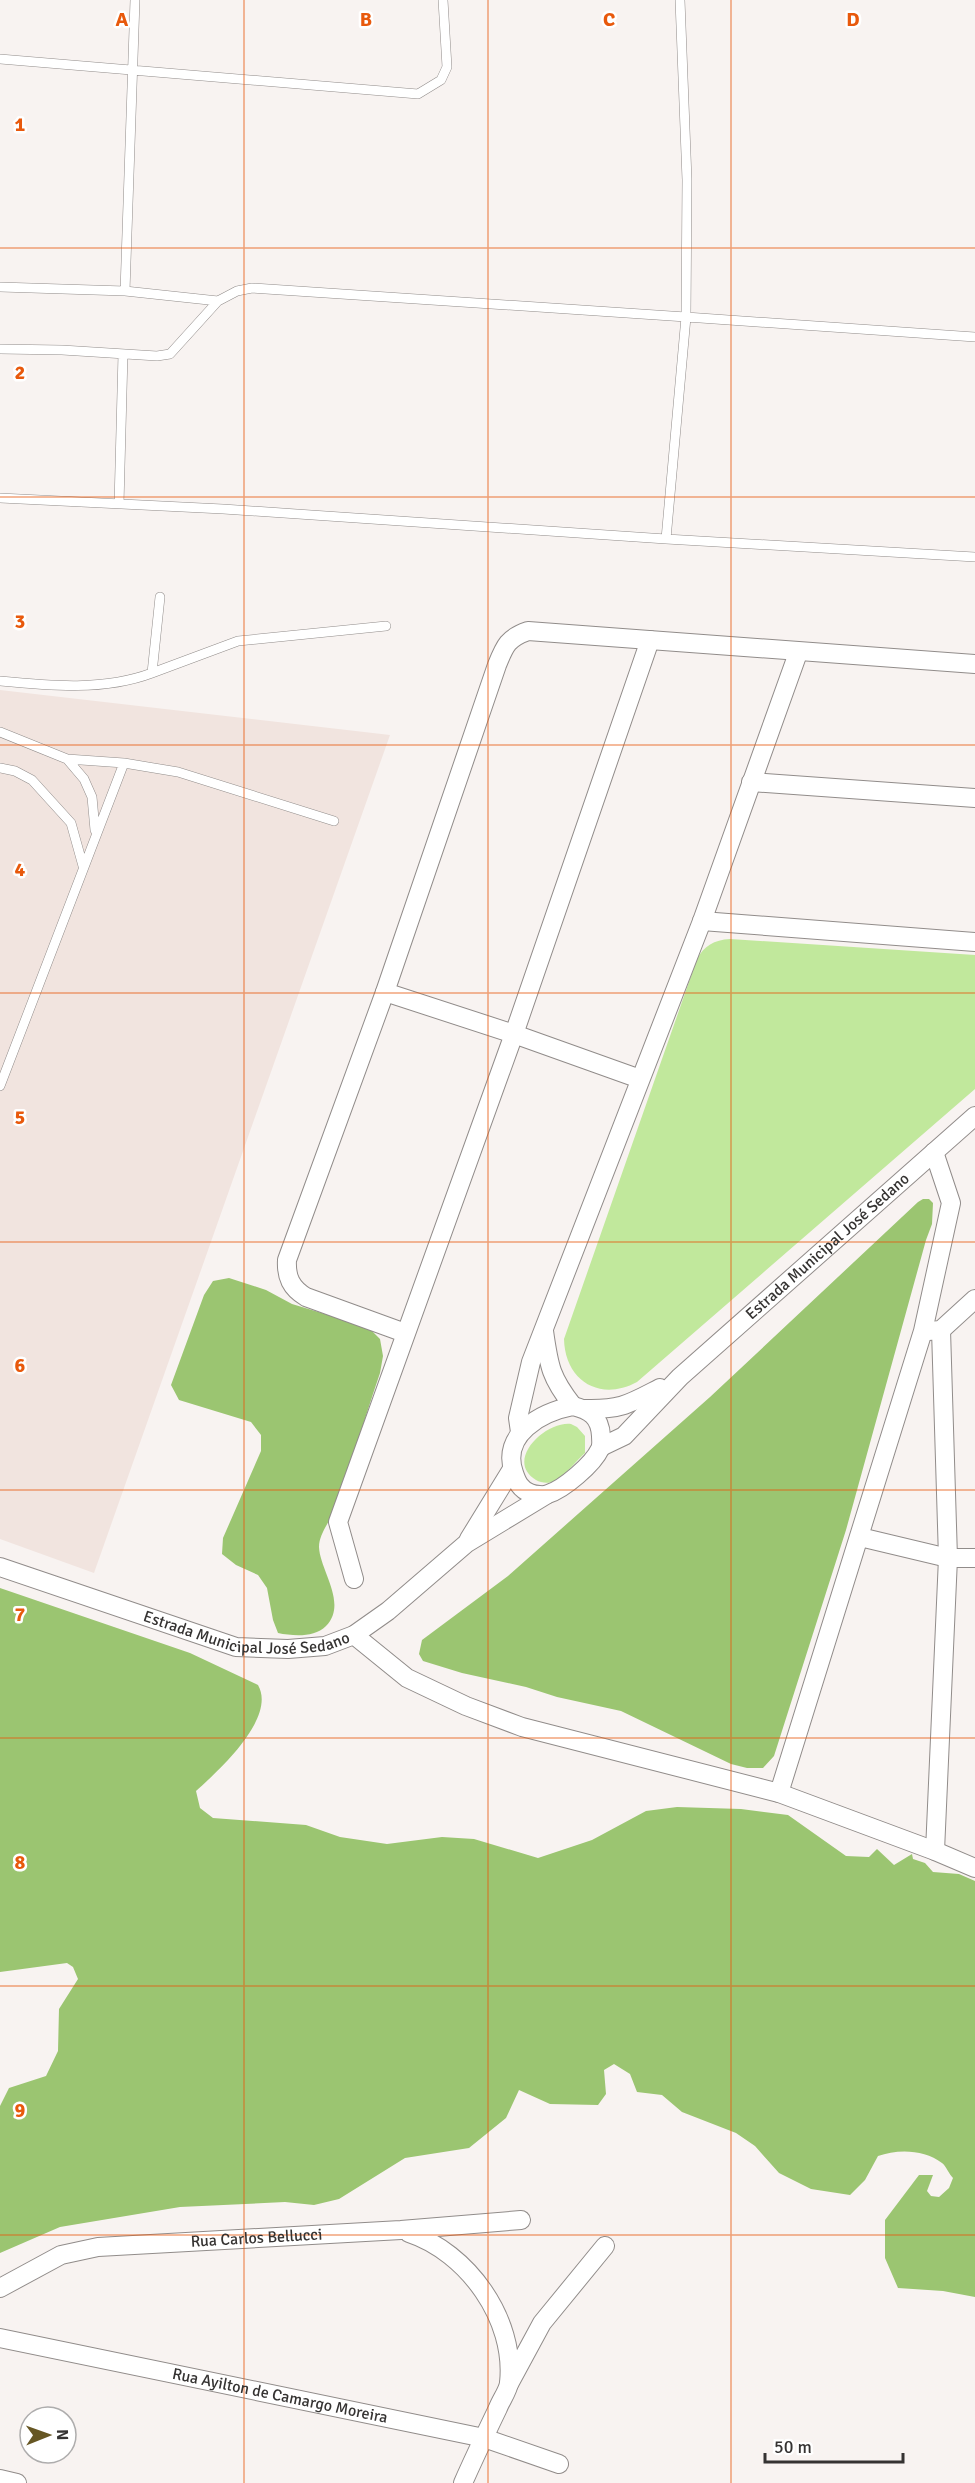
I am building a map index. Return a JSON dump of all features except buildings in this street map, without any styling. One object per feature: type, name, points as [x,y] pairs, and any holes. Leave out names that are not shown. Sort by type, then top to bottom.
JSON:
[{"type":"street","points":[[405,1334],[297,1292],[286,1274],[287,1260],[385,992],[507,644],[514,636],[528,631],[798,653],[975,664]]},
{"type":"street","points":[[354,1579],[338,1522],[514,1034],[650,640]]},
{"type":"street","points":[[544,1330],[549,1367],[558,1386],[579,1408],[595,1416],[601,1427],[601,1447],[592,1461],[546,1495],[531,1493],[519,1487],[512,1469],[511,1456],[520,1432],[518,1418],[531,1362],[702,921],[798,653]]},
{"type":"street","points":[[751,782],[975,798]]},
{"type":"street","points":[[702,921],[975,942]]},
{"type":"street","points":[[385,992],[514,1034],[640,1079]]},
{"type":"street","name":"Estrada Municipal José Sedano","points":[[601,1447],[624,1436],[680,1377],[975,1116]]},
{"type":"street","points":[[779,1793],[860,1537],[932,1330],[951,1203],[934,1152]]},
{"type":"street","points":[[932,1330],[975,1299]]},
{"type":"street","points":[[932,1330],[948,1558],[935,1851]]},
{"type":"street","name":"Estrada Municipal José Sedano","points":[[579,1408],[612,1409],[629,1405],[680,1377]]},
{"type":"street","points":[[520,1432],[534,1421],[560,1409],[579,1408]]},
{"type":"street","name":"Estrada Municipal José Sedano","points":[[466,1543],[512,1469]]},
{"type":"street","name":"Estrada Municipal José Sedano","points":[[0,1568],[236,1647],[288,1649],[325,1646],[354,1635],[388,1611],[466,1543],[546,1495]]},
{"type":"street","points":[[860,1537],[948,1558],[975,1558]]},
{"type":"street","points":[[354,1635],[407,1678],[466,1706],[522,1727],[779,1793],[975,1868]]},
{"type":"street","name":"Rua Carlos Bellucci","points":[[0,2288],[62,2255],[98,2247],[401,2230],[521,2220]]},
{"type":"street","points":[[401,2230],[427,2239],[472,2275],[494,2309],[507,2344],[509,2384]]},
{"type":"street","points":[[463,2483],[509,2384],[542,2323],[605,2246]]},
{"type":"street","name":"Rua Ayilton de Camargo Moreira","points":[[0,2338],[484,2438],[559,2464]]},
{"type":"street","points":[[0,2480],[17,2483]]},
{"type":"lane","points":[[125,291],[135,0]]},
{"type":"lane","points":[[0,59],[131,72],[418,94],[441,80],[447,67],[442,0]]},
{"type":"lane","points":[[666,539],[686,317],[687,180],[680,0]]},
{"type":"lane","points":[[0,287],[125,291],[218,301]]},
{"type":"lane","points":[[0,349],[156,356],[170,354],[218,301],[237,291],[252,288],[975,338]]},
{"type":"lane","points":[[119,504],[123,354]]},
{"type":"lane","points":[[0,498],[975,557]]},
{"type":"lane","points":[[152,674],[160,597]]},
{"type":"lane","points":[[0,681],[35,685],[110,685],[152,674],[238,641],[386,626]]},
{"type":"lane","points":[[0,732],[67,759],[178,772],[334,821]]},
{"type":"lane","points":[[67,759],[84,779],[92,797],[95,836]]},
{"type":"lane","points":[[0,1086],[82,866],[124,764]]},
{"type":"lane","points":[[0,768],[15,771],[32,780],[71,823],[82,866]]},
{"type":"shaded area","points":[[0,690],[390,735],[94,1573],[0,1539]]},
{"type":"green space","points":[[730,939],[975,955],[975,1089],[637,1382],[610,1390],[598,1388],[587,1384],[571,1366],[566,1354],[564,1339],[697,959],[710,945]]},
{"type":"green space","points":[[923,1199],[929,1199],[933,1203],[932,1224],[846,1530],[774,1756],[763,1768],[747,1768],[731,1764],[621,1711],[557,1697],[423,1661],[419,1654],[422,1640],[508,1576],[710,1397]]},
{"type":"green space","points":[[229,1278],[266,1290],[292,1304],[368,1327],[380,1339],[383,1356],[380,1373],[340,1496],[319,1543],[320,1556],[334,1597],[334,1607],[332,1617],[326,1626],[316,1633],[297,1635],[278,1633],[267,1588],[258,1575],[236,1565],[222,1554],[223,1538],[261,1451],[261,1435],[251,1422],[179,1400],[171,1385],[204,1295],[213,1281]]},
{"type":"green space","points":[[571,1424],[585,1436],[585,1453],[558,1479],[550,1483],[536,1480],[527,1472],[524,1463],[526,1453],[540,1435],[561,1425]]},
{"type":"green space","points":[[0,1588],[190,1653],[258,1685],[262,1698],[253,1728],[218,1771],[196,1791],[200,1808],[213,1818],[306,1825],[340,1837],[387,1844],[442,1837],[474,1839],[538,1858],[592,1840],[646,1811],[677,1807],[741,1809],[788,1815],[846,1856],[869,1857],[877,1849],[894,1865],[912,1854],[913,1859],[925,1863],[933,1872],[959,1874],[975,1881],[975,2297],[943,2291],[898,2288],[885,2258],[885,2220],[919,2175],[933,2175],[927,2191],[931,2196],[939,2197],[949,2188],[953,2178],[945,2166],[935,2158],[902,2151],[885,2154],[878,2156],[865,2180],[850,2195],[811,2189],[779,2173],[755,2146],[736,2133],[682,2112],[662,2095],[637,2092],[630,2074],[614,2064],[604,2070],[606,2094],[598,2105],[550,2104],[519,2090],[506,2118],[469,2148],[405,2158],[339,2199],[314,2205],[285,2202],[180,2207],[60,2227],[0,2253],[0,2106],[9,2088],[46,2076],[58,2051],[59,2009],[78,1979],[73,1967],[67,1963],[0,1972]]}]
